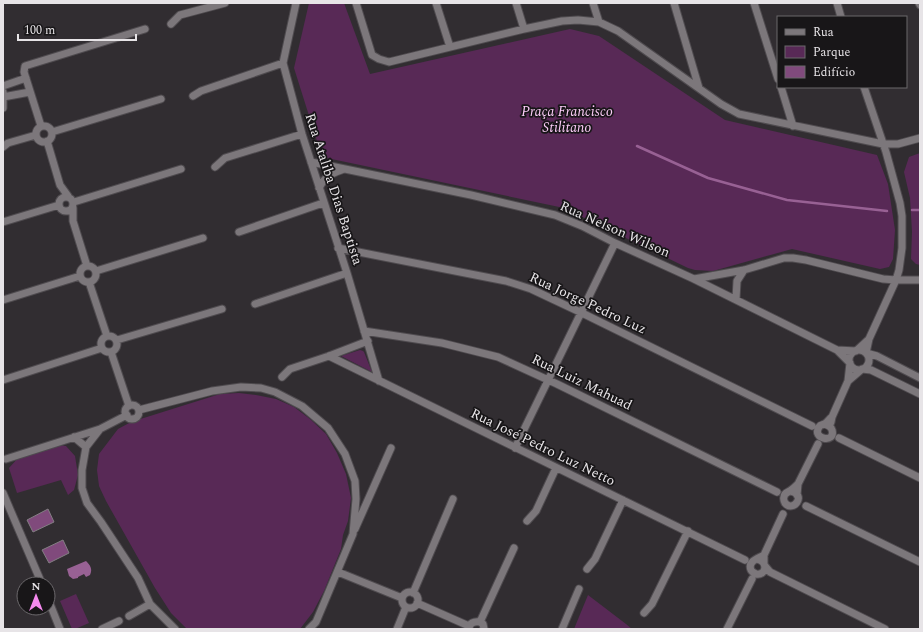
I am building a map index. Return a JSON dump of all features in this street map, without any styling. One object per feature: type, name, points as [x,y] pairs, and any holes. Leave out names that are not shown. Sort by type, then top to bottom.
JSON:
[{"type":"street","points":[[171,24],[180,15],[225,3]]},
{"type":"street","name":"Rua Ataliba Dias Baptista","points":[[296,3],[282,63],[302,134],[347,273],[379,381]]},
{"type":"street","points":[[356,3],[372,55],[389,62],[562,21],[578,20],[599,22],[618,31],[721,104],[739,114],[883,144],[898,144],[920,138]]},
{"type":"street","points":[[436,3],[450,47]]},
{"type":"street","points":[[516,3],[524,29]]},
{"type":"street","points":[[593,3],[599,22]]},
{"type":"street","points":[[674,3],[699,88]]},
{"type":"street","points":[[754,3],[777,76]]},
{"type":"street","points":[[837,3],[841,16]]},
{"type":"street","points":[[41,126],[24,72],[25,66],[145,28]]},
{"type":"street","points":[[193,96],[201,91],[282,63]]},
{"type":"street","points":[[3,86],[26,78]]},
{"type":"street","points":[[781,88],[793,126]]},
{"type":"street","points":[[848,381],[866,366],[869,361],[866,353],[869,339],[900,270],[902,248],[902,216],[897,190],[864,88]]},
{"type":"street","points":[[3,92],[3,108]]},
{"type":"street","points":[[3,97],[30,92]]},
{"type":"street","points":[[52,132],[162,99]]},
{"type":"street","points":[[41,126],[48,127],[52,132]]},
{"type":"street","points":[[36,135],[37,130],[41,126]]},
{"type":"street","points":[[47,141],[51,137],[52,132]]},
{"type":"street","points":[[215,167],[225,158],[302,134]]},
{"type":"street","points":[[36,135],[40,140],[47,141]]},
{"type":"street","points":[[3,147],[8,143],[36,135]]},
{"type":"street","points":[[47,141],[60,185],[68,196],[73,199],[73,221],[87,266]]},
{"type":"street","name":"Rua Nelson Wilson","points":[[311,162],[471,195],[555,215],[582,226],[694,279],[837,350],[850,363]]},
{"type":"street","points":[[65,211],[71,210],[73,205],[181,169]]},
{"type":"street","points":[[319,188],[324,180],[331,174],[344,169]]},
{"type":"street","points":[[60,185],[59,202],[62,210],[65,211],[73,221]]},
{"type":"street","points":[[3,222],[59,202],[65,196],[68,196]]},
{"type":"street","points":[[239,232],[324,203]]},
{"type":"street","points":[[96,271],[203,238]]},
{"type":"street","points":[[515,448],[616,243]]},
{"type":"street","name":"Rua Jorge Pedro Luz","points":[[338,248],[506,281],[531,289],[920,478]]},
{"type":"street","points":[[694,279],[744,270],[784,258],[793,258],[883,279],[920,280]]},
{"type":"street","points":[[80,276],[81,269],[87,266],[92,267],[96,271]]},
{"type":"street","points":[[736,300],[737,281],[744,270]]},
{"type":"street","points":[[89,282],[95,278],[96,271]]},
{"type":"street","points":[[255,304],[347,273]]},
{"type":"street","points":[[80,276],[89,282],[107,336]]},
{"type":"street","points":[[3,300],[80,276]]},
{"type":"street","points":[[117,340],[222,309]]},
{"type":"street","name":"Rua Luiz Mahuad","points":[[364,330],[442,343],[498,357],[549,380],[920,562]]},
{"type":"street","points":[[102,348],[102,341],[107,336],[112,336],[117,340]]},
{"type":"street","points":[[727,629],[832,417],[848,381],[851,354],[869,339]]},
{"type":"street","points":[[102,348],[107,352],[112,352],[116,349],[117,340]]},
{"type":"street","points":[[282,377],[290,369],[368,341]]},
{"type":"street","points":[[3,380],[102,348]]},
{"type":"street","name":"Rua Nelson Wilson","points":[[837,350],[856,350]]},
{"type":"street","points":[[856,350],[861,350],[876,356],[920,378]]},
{"type":"street","points":[[112,352],[129,406],[126,411],[127,415]]},
{"type":"street","name":"Rua José Pedro Luz Netto","points":[[329,356],[885,629]]},
{"type":"street","points":[[850,363],[853,368],[871,370],[920,394]]},
{"type":"street","points":[[139,410],[212,391],[241,387],[261,388],[275,392],[302,406],[328,428],[345,454],[355,481],[356,499],[353,534]]},
{"type":"street","points":[[129,406],[134,405],[139,410]]},
{"type":"street","points":[[127,415],[134,418],[138,415],[139,410]]},
{"type":"street","points":[[6,459],[100,429],[127,415]]},
{"type":"street","points":[[100,429],[86,447],[82,470],[82,488],[87,503],[138,578],[150,604],[175,629]]},
{"type":"street","points":[[74,437],[86,447]]},
{"type":"street","points":[[313,629],[391,448]]},
{"type":"street","points":[[527,521],[536,511],[556,468]]},
{"type":"street","points":[[3,494],[39,576]]},
{"type":"street","points":[[413,593],[453,499]]},
{"type":"street","points":[[587,569],[595,559],[623,500]]},
{"type":"street","points":[[644,613],[652,604],[688,532]]},
{"type":"street","points":[[480,622],[514,548]]},
{"type":"street","points":[[338,572],[402,598]]},
{"type":"street","points":[[562,629],[579,589]]},
{"type":"street","points":[[405,593],[413,593],[416,596],[417,603],[411,608],[406,607],[402,602],[402,598],[405,593]]},
{"type":"street","points":[[417,603],[469,627],[474,622],[480,622]]},
{"type":"street","points":[[129,616],[150,604]]},
{"type":"street","points":[[397,629],[406,607]]},
{"type":"street","points":[[55,616],[60,629]]},
{"type":"street","points":[[102,629],[119,621]]},
{"type":"street","points":[[309,629],[316,622]]},
{"type":"street","points":[[480,622],[483,624],[484,629]]},
{"type":"green space","name":"Praça Francisco Stilitano","points":[[309,3],[344,3],[370,74],[570,29],[599,36],[725,120],[877,155],[888,184],[895,230],[893,259],[889,267],[880,269],[792,249],[713,271],[695,270],[564,208],[322,157],[294,68]]},
{"type":"green space","points":[[920,153],[920,265],[916,264],[911,259],[912,232],[910,198],[904,172],[909,157]]},
{"type":"green space","points":[[360,350],[364,352],[372,372],[341,356]]},
{"type":"green space","points":[[239,393],[276,399],[294,407],[310,419],[326,434],[337,453],[346,474],[351,498],[348,521],[343,535],[341,549],[324,591],[313,612],[300,629],[187,629],[171,613],[155,588],[99,486],[97,470],[99,454],[118,429],[131,422],[220,394]]},
{"type":"green space","points":[[53,444],[66,446],[75,456],[78,475],[74,490],[68,495],[61,480],[17,493],[9,468],[18,458]]},
{"type":"green space","points":[[76,594],[89,623],[72,629],[60,601]]},
{"type":"green space","points":[[588,595],[626,624],[632,629],[574,629]]},
{"type":"shaded area","points":[[86,561],[91,567],[90,575],[86,577],[84,574],[73,579],[69,576],[67,569]]},
{"type":"building","points":[[48,509],[54,522],[33,532],[27,520]]},
{"type":"building","points":[[63,540],[69,553],[49,563],[42,550]]},
{"type":"waterway","points":[[637,146],[708,178],[787,200],[887,211]]},
{"type":"waterway","points":[[912,210],[920,210]]}]
